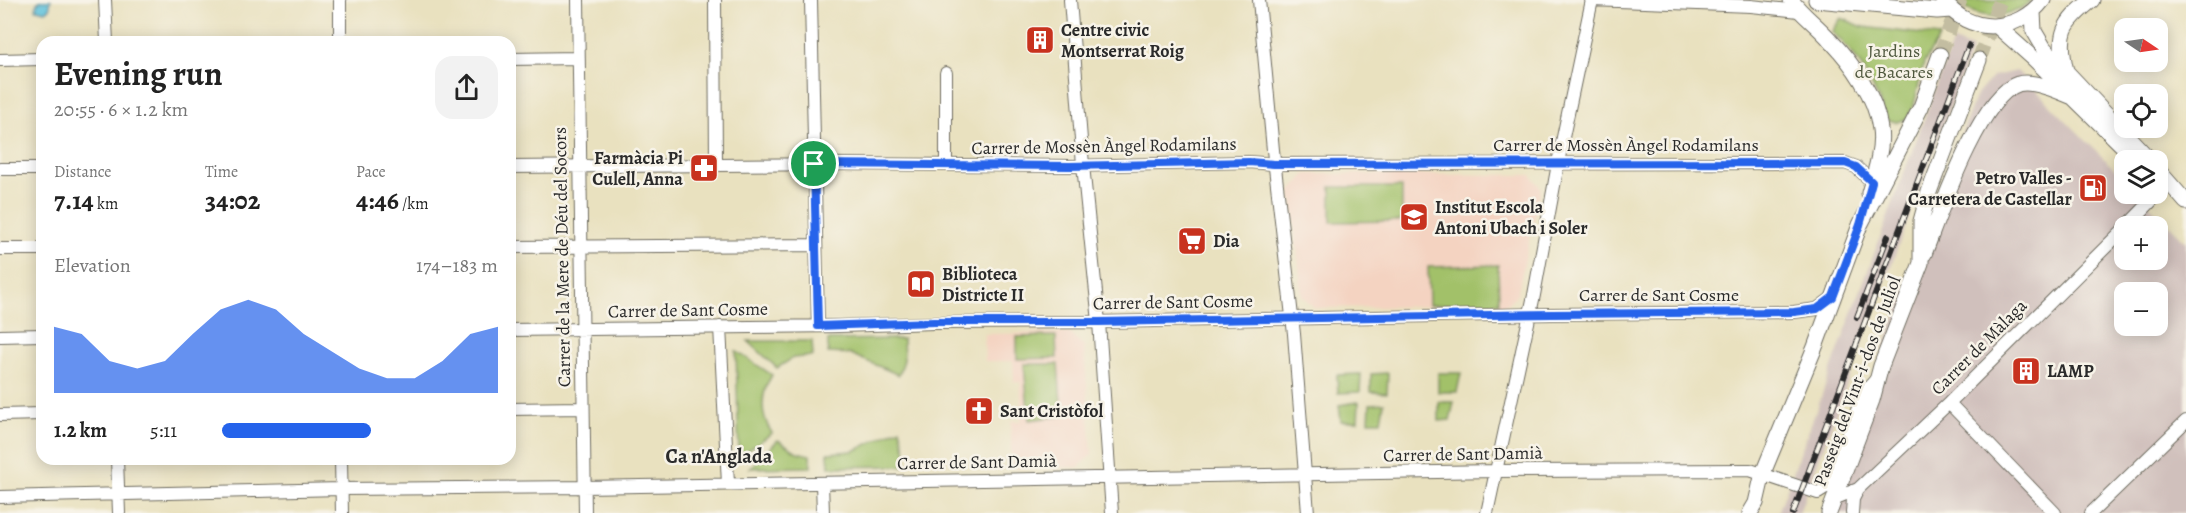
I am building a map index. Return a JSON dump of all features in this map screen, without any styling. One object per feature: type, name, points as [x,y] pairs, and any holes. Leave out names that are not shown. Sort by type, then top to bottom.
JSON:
[{"type":"street","points":[[105,0],[107,36]]},
{"type":"street","points":[[340,0],[340,36]]},
{"type":"street","name":"Carrer de la Mere de Déu del Socors","points":[[578,0],[585,513]]},
{"type":"street","points":[[715,0],[716,165]]},
{"type":"street","points":[[811,0],[818,326]]},
{"type":"street","points":[[1070,0],[1083,165],[1099,322],[1112,513]]},
{"type":"street","points":[[1259,0],[1274,164],[1292,319],[1308,513]]},
{"type":"street","points":[[1487,513],[1592,0],[1795,5],[1831,40],[1854,70],[1869,94],[1880,128],[1880,145],[1860,225],[1763,473],[1756,503],[1750,513]]},
{"type":"street","points":[[1816,0],[1937,11],[1947,5],[1972,23],[1996,26],[2016,22],[2038,6]]},
{"type":"street","points":[[2067,74],[2061,50],[2065,27],[2072,17],[2092,0]]},
{"type":"street","points":[[2038,6],[2033,24],[2044,48],[2140,150]]},
{"type":"street","points":[[1996,26],[2034,58],[2127,150]]},
{"type":"street","points":[[1860,225],[1921,107],[1940,55]]},
{"type":"street","points":[[516,59],[578,58]]},
{"type":"street","points":[[0,60],[36,59]]},
{"type":"street","name":"Passeig del Vint-i-dos de Juliol","points":[[1921,263],[1921,221],[1929,192],[1979,60]]},
{"type":"street","points":[[946,73],[946,165]]},
{"type":"street","name":"Passeig del Vint-i-dos de Juliol","points":[[1833,507],[1872,400],[1878,377],[1940,212],[1970,141],[1984,117],[1999,96],[2018,84],[2043,85],[2075,98]]},
{"type":"street","name":"Carrer de Mossèn Àngel Rodamilans","points":[[516,167],[814,164],[1083,165],[1249,162],[1274,164],[1845,163],[1856,167],[1872,182]]},
{"type":"street","points":[[0,169],[36,169]]},
{"type":"street","points":[[2168,186],[2184,200]]},
{"type":"street","name":"Carrer de Màlaga","points":[[2135,216],[2145,204]]},
{"type":"street","name":"Carrer de Màlaga","points":[[1833,507],[1858,489],[1949,403],[2114,239]]},
{"type":"street","points":[[516,248],[816,245]]},
{"type":"street","points":[[0,249],[36,249]]},
{"type":"street","name":"Carrer de Sant Cosme","points":[[516,330],[818,326],[934,322],[1099,322],[1794,312],[1817,309],[1833,297]]},
{"type":"street","points":[[720,327],[728,484]]},
{"type":"street","points":[[0,336],[36,335]]},
{"type":"street","name":"Carrer de Sant Damià","points":[[0,497],[341,489],[1496,471],[1750,470],[1814,493],[1826,489],[1832,480],[1863,394],[1878,377]]},
{"type":"street","points":[[1949,403],[2055,513]]},
{"type":"street","points":[[516,409],[582,408]]},
{"type":"street","points":[[0,415],[36,414]]},
{"type":"street","points":[[2091,513],[2186,422]]},
{"type":"street","points":[[117,465],[118,513]]},
{"type":"street","points":[[341,465],[342,513]]},
{"type":"street","points":[[822,483],[823,513]]},
{"type":"street","points":[[1852,513],[1853,499],[1858,489]]},
{"type":"shaded area","points":[[1953,41],[1972,48],[1799,513],[1778,513]]},
{"type":"shaded area","points":[[2017,71],[2114,169],[2114,204],[2148,204],[2160,216],[2114,216],[2114,270],[2168,270],[2168,224],[2186,242],[2186,513],[1823,513],[1975,97],[1993,76]]},
{"type":"shaded area","name":"Institut Escola Antoni Ubach i Soler","points":[[1306,174],[1531,175],[1541,188],[1517,295],[1506,305],[1315,308],[1302,296],[1291,191]]},
{"type":"shaded area","points":[[1069,333],[1084,346],[1092,454],[1079,467],[1011,468],[1011,421],[1021,421],[1021,382],[1014,382],[1013,361],[985,361],[984,334]]},
{"type":"green space","points":[[1955,0],[2031,0],[2013,12],[1993,16],[1973,12]]},
{"type":"green space","name":"Jardins de Bacares","points":[[1841,18],[1863,27],[1940,36],[1924,63],[1914,105],[1907,119],[1897,122],[1887,120],[1865,73],[1851,51],[1832,32]]},
{"type":"green space","points":[[1331,187],[1402,187],[1402,221],[1331,222]]},
{"type":"green space","points":[[1498,265],[1499,303],[1429,305],[1428,267]]},
{"type":"green space","points":[[1056,336],[1057,358],[1017,359],[1017,337]]},
{"type":"green space","points":[[903,339],[904,360],[899,375],[850,354],[828,353],[828,340]]},
{"type":"green space","points":[[748,341],[812,341],[813,356],[793,358],[777,368]]},
{"type":"green space","points":[[736,351],[772,375],[765,390],[763,404],[765,419],[772,433],[739,457]]},
{"type":"green space","points":[[1024,364],[1058,364],[1062,416],[1029,420]]},
{"type":"green space","points":[[1388,373],[1387,393],[1371,392],[1371,374]]},
{"type":"green space","points":[[1438,373],[1461,373],[1457,392],[1438,392]]},
{"type":"green space","points":[[1361,374],[1360,392],[1338,393],[1337,375]]},
{"type":"green space","points":[[1359,402],[1358,421],[1341,421],[1339,405]]},
{"type":"green space","points":[[1439,402],[1454,402],[1450,420],[1439,421]]},
{"type":"green space","points":[[1384,403],[1381,421],[1369,421],[1370,404]]},
{"type":"green space","points":[[900,428],[906,452],[905,466],[829,467],[828,453],[854,451]]},
{"type":"green space","points":[[778,440],[797,452],[810,455],[811,467],[750,468]]},
{"type":"water","points":[[41,0],[51,0],[49,10],[36,9],[37,3]]},
{"type":"tunnel","points":[[1940,55],[1960,0]]},
{"type":"tunnel","points":[[1979,60],[2000,0]]},
{"type":"railway","points":[[1793,513],[1969,45]]},
{"type":"railway","points":[[1857,317],[1888,236]]},
{"type":"place","name":"Centre civic Montserrat Roig","points":[[1040,40]]},
{"type":"place","name":"Farmàcia Pi Culell, Anna","points":[[704,168]]},
{"type":"place","name":"Petro Valles - Carretera de Castellar","points":[[2093,188]]},
{"type":"place","name":"Institut Escola Antoni Ubach i Soler","points":[[1414,217]]},
{"type":"place","name":"Dia","points":[[1192,241]]},
{"type":"place","name":"Biblioteca Districte II","points":[[921,284]]},
{"type":"place","name":"LAMP","points":[[2026,371]]},
{"type":"place","name":"Sant Cristòfol","points":[[979,411]]},
{"type":"district","name":"Ca n'Anglada","points":[[719,456]]},
{"type":"route","points":[[1249,162],[1274,164],[1845,163],[1856,167],[1872,182],[1860,225],[1833,297],[1817,309],[1794,312],[1099,322],[934,322],[818,326],[814,164],[1070,166],[1249,162]]}]
